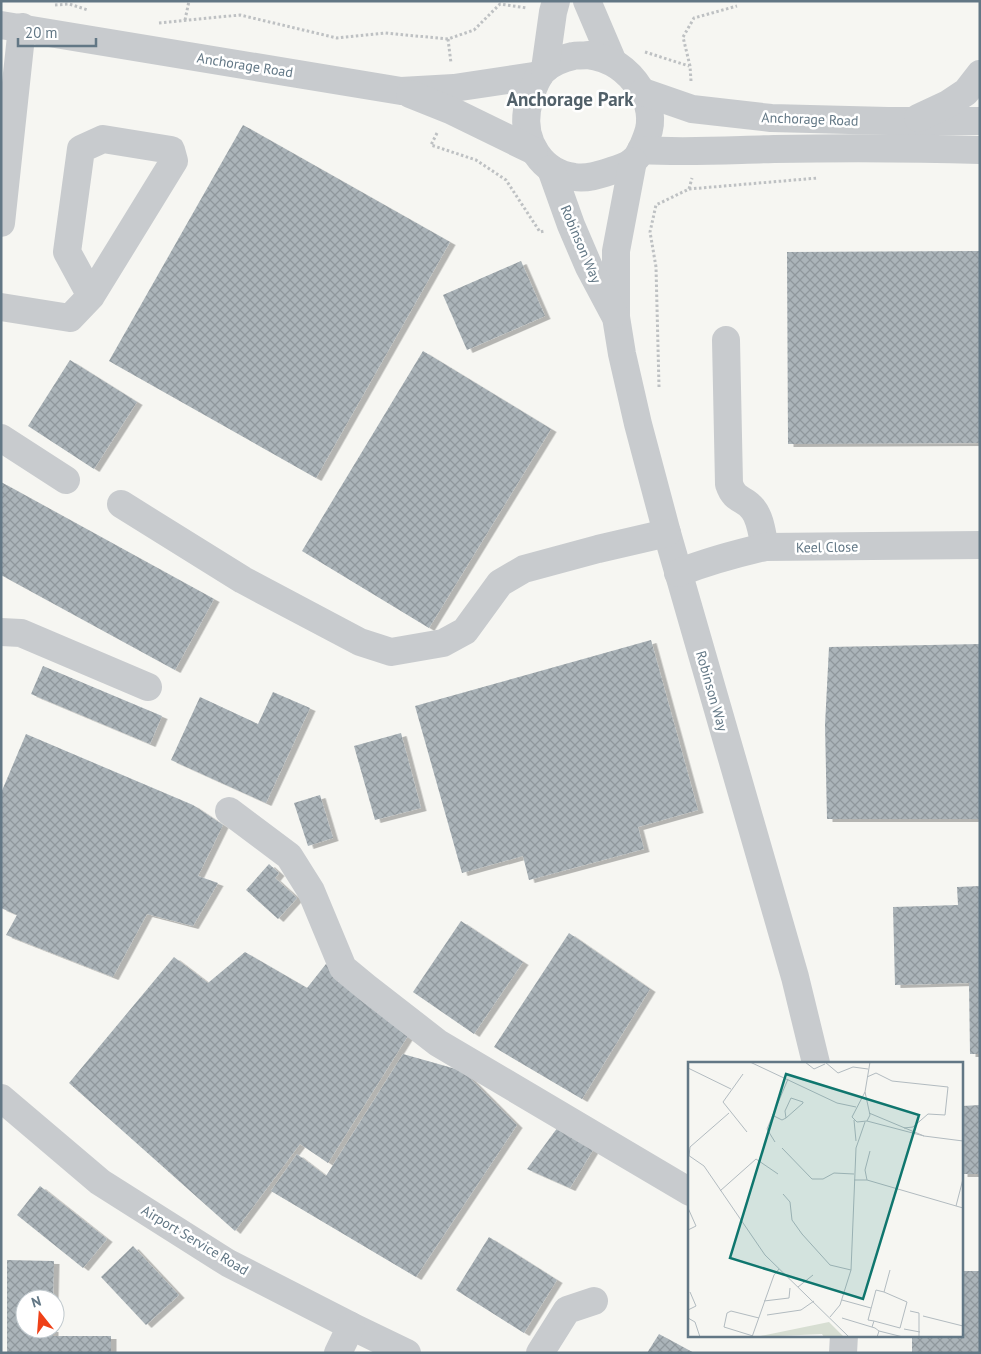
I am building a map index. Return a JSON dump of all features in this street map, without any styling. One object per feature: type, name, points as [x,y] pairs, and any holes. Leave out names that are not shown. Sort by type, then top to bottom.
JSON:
[{"type":"street","points":[[587,1],[613,62]]},
{"type":"street","points":[[542,72],[558,61],[573,56],[599,56],[613,62],[630,76],[643,92],[650,112],[650,126],[638,156],[618,169],[592,177],[575,177],[562,174],[542,160],[527,128],[527,111],[530,96],[542,72],[555,7]]},
{"type":"street","points":[[1,223],[11,26]]},
{"type":"street","name":"Anchorage Road","points":[[11,26],[400,90],[454,88],[542,72]]},
{"type":"street","points":[[910,121],[948,104],[966,92],[980,74]]},
{"type":"street","name":"Anchorage Road","points":[[400,90],[450,110],[542,160]]},
{"type":"street","name":"Anchorage Road","points":[[643,92],[692,109],[771,118],[980,121]]},
{"type":"street","points":[[1,307],[70,318],[91,296],[174,161],[171,150],[103,139],[81,148],[67,252],[91,296]]},
{"type":"street","name":"Anchorage Road","points":[[638,156],[773,149],[904,148],[980,150]]},
{"type":"street","name":"Robinson Way","points":[[638,156],[616,251],[616,317],[622,354],[638,424],[667,533],[795,977],[816,1062]]},
{"type":"street","name":"Robinson Way","points":[[542,160],[589,267],[616,317]]},
{"type":"street","points":[[726,340],[729,484],[732,494],[753,509],[760,523],[765,548]]},
{"type":"street","points":[[1,438],[66,480]]},
{"type":"street","points":[[121,504],[243,580],[360,642],[391,652],[443,643],[465,631],[500,583],[524,569],[667,533]]},
{"type":"street","name":"Keel Close","points":[[678,573],[699,565],[765,548],[980,544]]},
{"type":"street","points":[[1,632],[21,633],[148,687]]},
{"type":"street","points":[[229,811],[289,856],[311,892],[343,968],[438,1043],[688,1191]]},
{"type":"street","name":"Airport Service Road","points":[[1,1098],[100,1182],[228,1263],[407,1353]]},
{"type":"street","points":[[540,1353],[567,1310],[594,1301]]},
{"type":"street","points":[[338,1353],[351,1326]]},
{"type":"street","points":[[844,1336],[844,1353]]},
{"type":"path","points":[[185,20],[189,1]]},
{"type":"path","points":[[52,5],[69,4],[96,12]]},
{"type":"path","points":[[158,23],[240,15],[337,38],[385,33],[448,39],[474,30],[500,4],[555,7]]},
{"type":"path","points":[[644,52],[690,66],[683,37],[694,18],[737,6]]},
{"type":"building","points":[[243,125],[450,242],[316,478],[109,361]]},
{"type":"building","points":[[980,251],[980,443],[788,444],[787,252]]},
{"type":"building","points":[[521,261],[545,316],[467,350],[443,295]]},
{"type":"building","points":[[423,351],[551,429],[429,628],[302,551]]},
{"type":"building","points":[[70,360],[137,402],[94,469],[28,426]]},
{"type":"building","points":[[1,482],[214,599],[175,670],[1,575]]},
{"type":"building","points":[[651,640],[698,810],[638,827],[644,849],[529,880],[523,856],[462,873],[415,706]]},
{"type":"building","points":[[980,644],[980,819],[827,819],[825,725],[829,647]]},
{"type":"building","points":[[43,666],[162,716],[150,744],[31,694]]},
{"type":"building","points":[[273,692],[310,708],[266,803],[171,760],[200,697],[258,724]]},
{"type":"building","points":[[401,733],[421,808],[375,820],[354,746]]},
{"type":"building","points":[[26,734],[193,805],[223,825],[198,876],[218,883],[193,926],[147,914],[113,977],[6,935],[17,915],[1,908],[1,793]]},
{"type":"building","points":[[320,795],[333,838],[308,846],[294,803]]},
{"type":"building","points":[[269,864],[279,873],[275,878],[297,898],[278,919],[246,890]]},
{"type":"building","points":[[980,886],[980,1054],[970,1054],[969,983],[895,985],[893,907],[958,905],[957,887]]},
{"type":"building","points":[[461,921],[523,962],[474,1034],[413,992]]},
{"type":"building","points":[[569,933],[650,989],[582,1099],[494,1047]]},
{"type":"building","points":[[245,952],[307,988],[326,964],[411,1031],[328,1163],[300,1144],[235,1231],[69,1083],[174,957],[208,983]]},
{"type":"building","points":[[403,1054],[463,1071],[517,1125],[416,1277],[271,1191],[297,1154],[326,1176]]},
{"type":"building","points":[[980,1105],[980,1174],[964,1174],[964,1106]]},
{"type":"building","points":[[558,1127],[593,1150],[570,1188],[527,1169]]},
{"type":"building","points":[[40,1186],[107,1239],[83,1268],[17,1215]]},
{"type":"building","points":[[489,1237],[557,1280],[524,1333],[456,1290]]},
{"type":"building","points":[[133,1246],[179,1295],[146,1325],[101,1277]]},
{"type":"building","points":[[7,1260],[54,1261],[53,1289],[15,1289],[15,1339],[65,1339],[65,1336],[111,1336],[111,1353],[7,1353]]},
{"type":"building","points":[[964,1271],[980,1271],[980,1353],[912,1353],[912,1336],[964,1336]]},
{"type":"building","points":[[659,1334],[694,1353],[647,1353]]},
{"type":"district","name":"Anchorage Park","points":[[570,99]]}]
